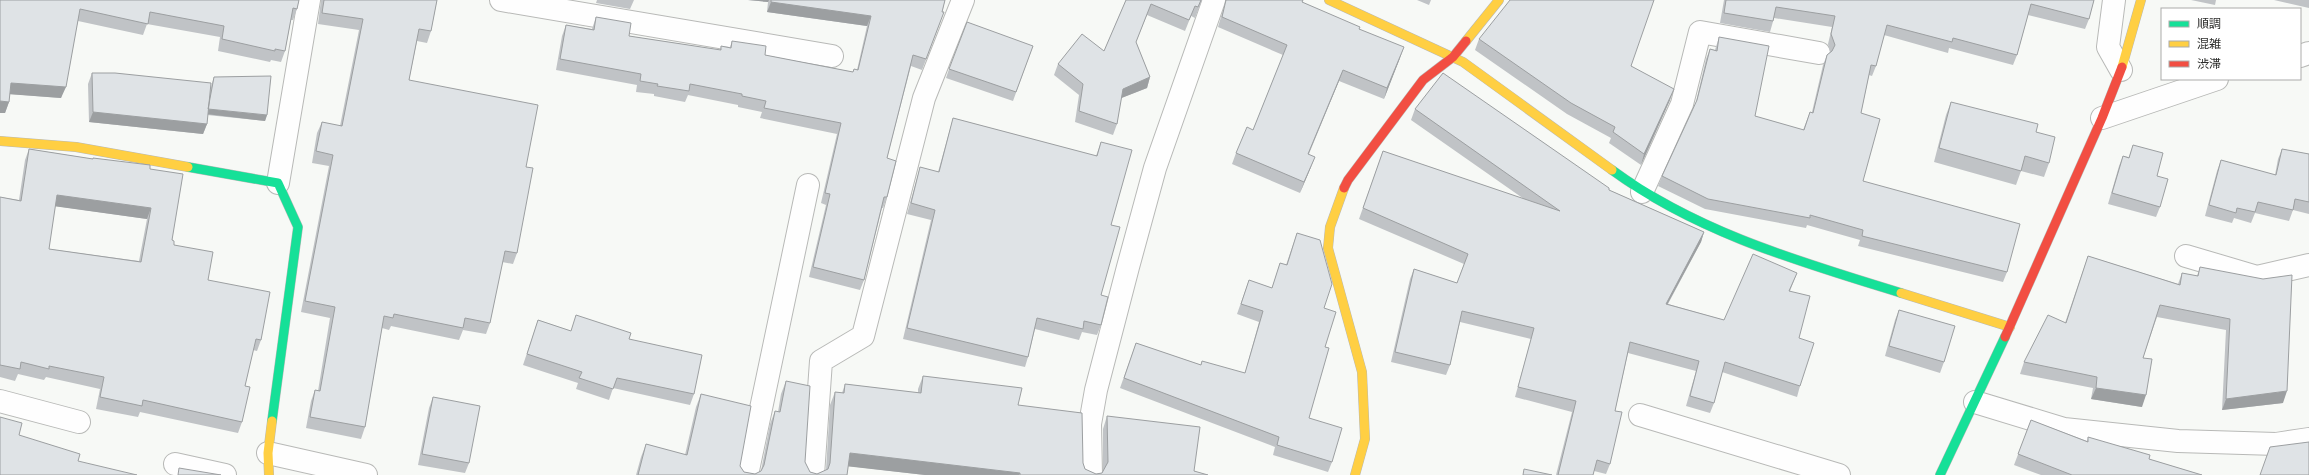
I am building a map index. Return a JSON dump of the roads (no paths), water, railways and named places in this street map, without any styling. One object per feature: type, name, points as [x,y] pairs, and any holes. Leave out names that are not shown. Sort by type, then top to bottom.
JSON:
[{"type":"street","points":[[501,0],[832,56]]},
{"type":"street","points":[[813,475],[821,362],[863,336],[924,98],[963,0]]},
{"type":"street","points":[[1092,475],[1090,424],[1096,390],[1154,168],[1214,0]]},
{"type":"street","points":[[1329,0],[1463,62],[1642,192],[1682,213],[1770,252],[2010,327]]},
{"type":"street","points":[[1355,475],[1365,439],[1362,372],[1328,248],[1330,227],[1337,204],[1348,180],[1366,155],[1423,80],[1453,57],[1498,0]]},
{"type":"street","points":[[2114,0],[2108,47],[2121,70]]},
{"type":"street","points":[[1940,475],[2010,327],[2102,118],[2121,70],[2141,0]]},
{"type":"street","points":[[269,475],[268,453],[298,227],[278,183],[304,1]]},
{"type":"street","points":[[1642,192],[1682,104],[1700,32],[1819,53]]},
{"type":"street","points":[[2102,118],[2214,80]]},
{"type":"street","points":[[0,141],[76,147],[278,183]]},
{"type":"street","points":[[747,475],[808,185]]},
{"type":"street","points":[[2186,256],[2257,277],[2309,265]]},
{"type":"street","points":[[0,401],[79,422]]},
{"type":"street","points":[[1975,402],[2064,429],[2178,441],[2276,444],[2309,438]]},
{"type":"street","points":[[1640,415],[1839,475]]},
{"type":"street","points":[[268,453],[366,475]]},
{"type":"street","points":[[175,464],[225,475]]}]
